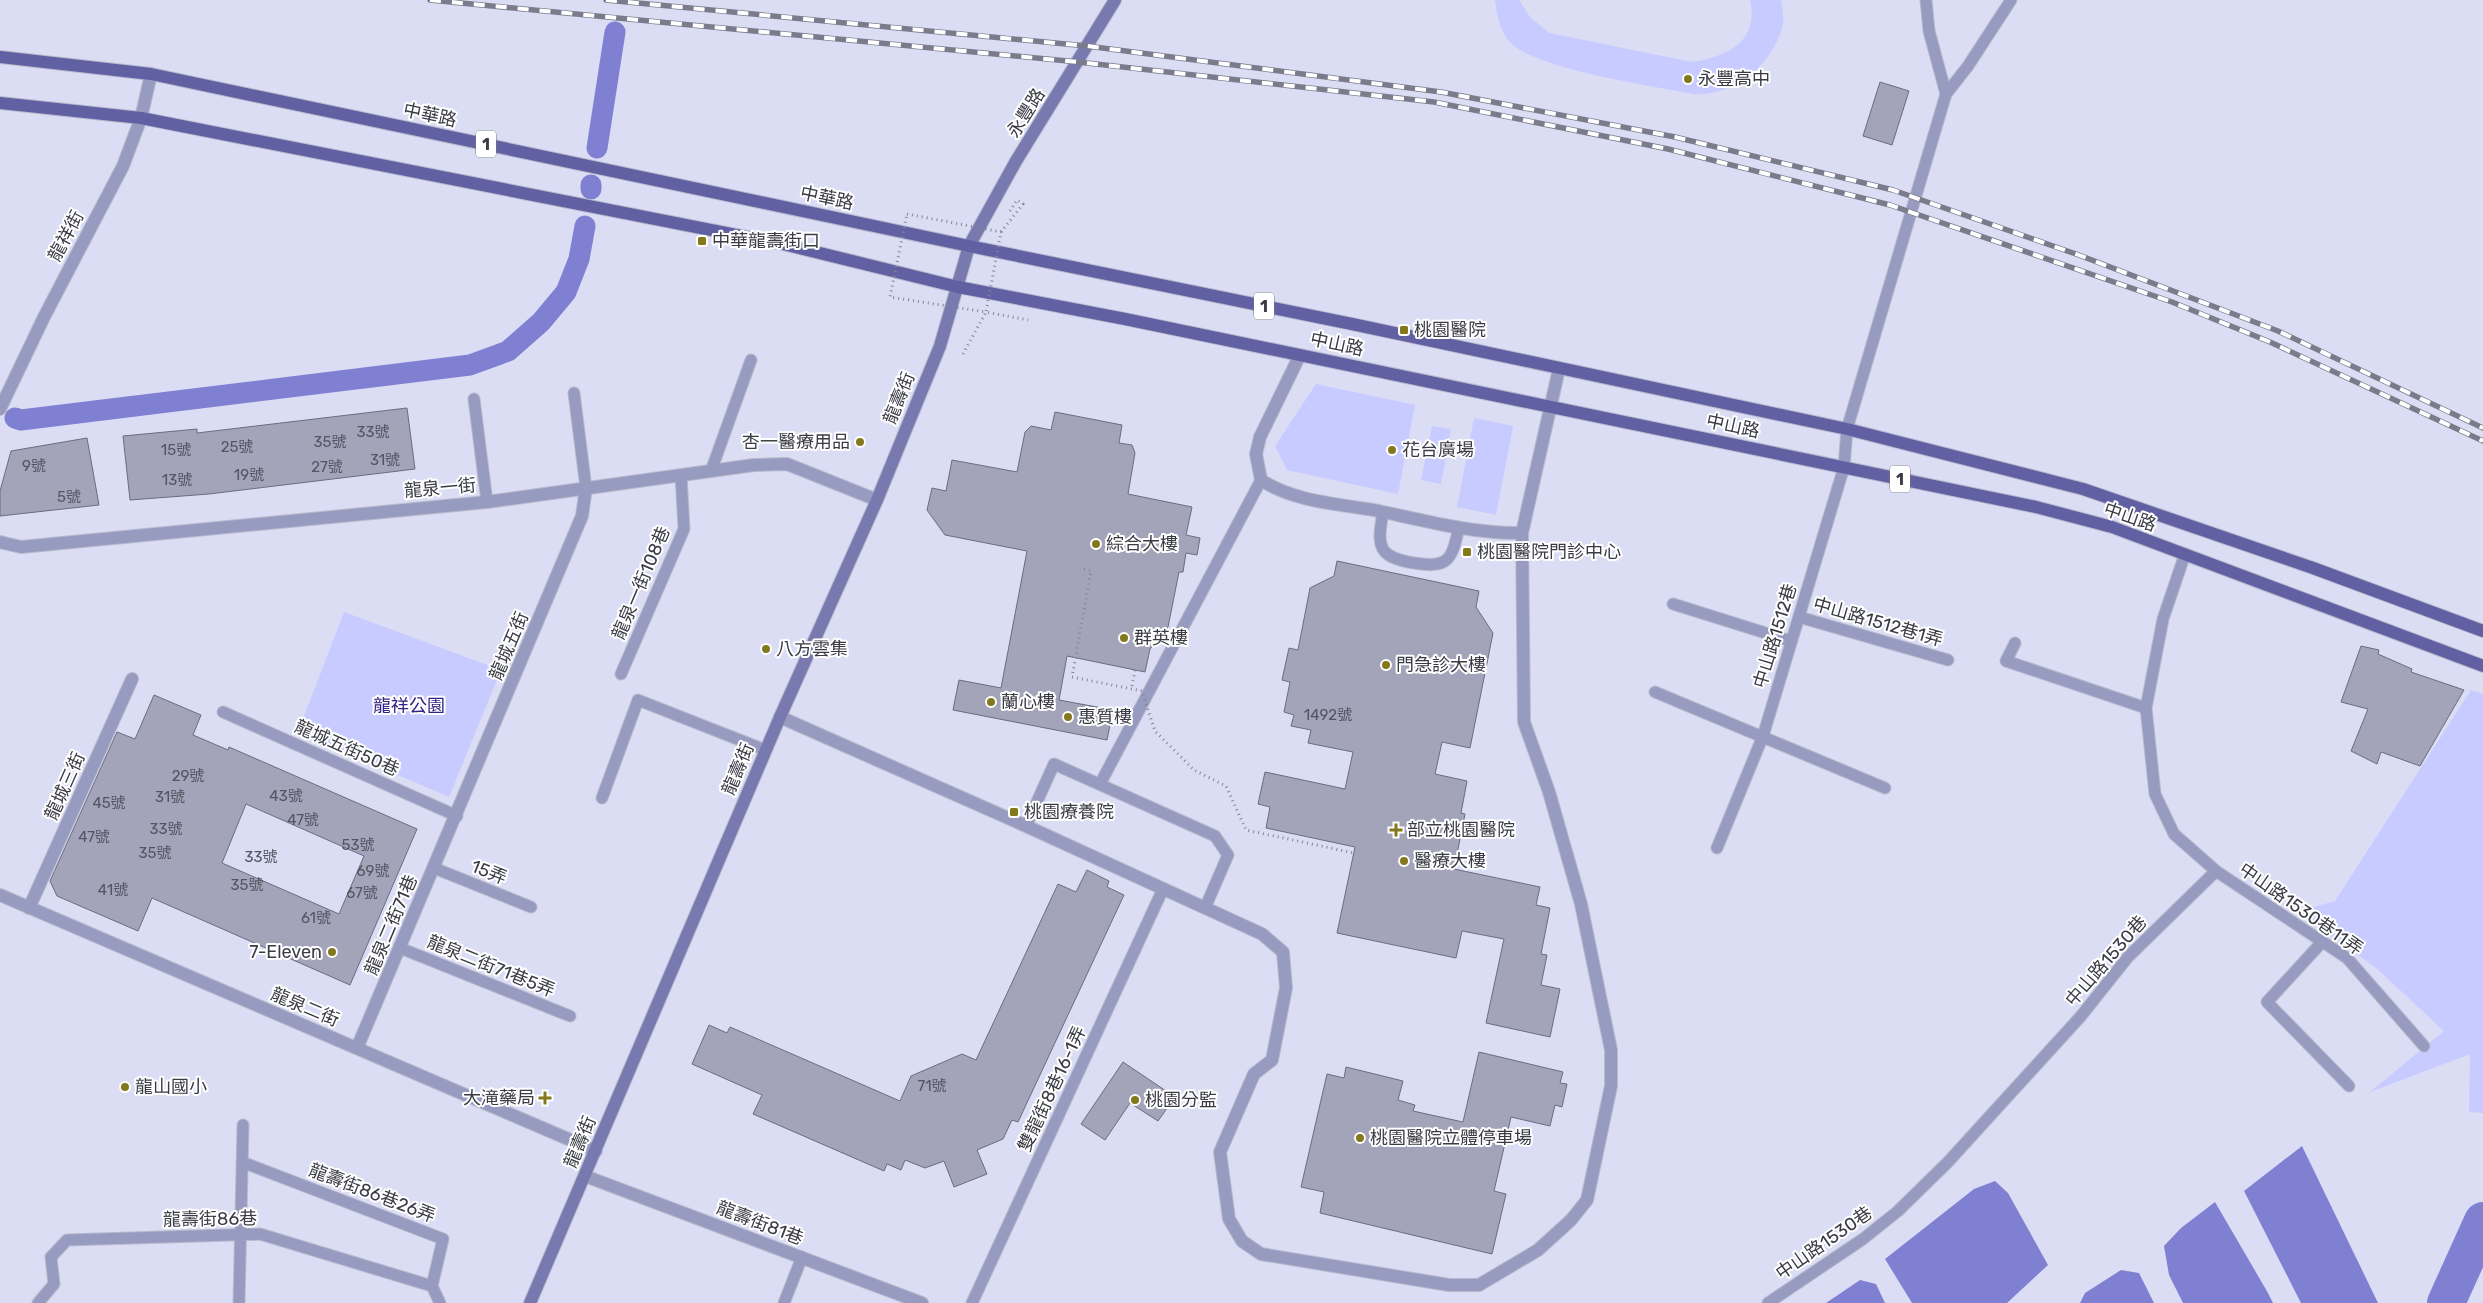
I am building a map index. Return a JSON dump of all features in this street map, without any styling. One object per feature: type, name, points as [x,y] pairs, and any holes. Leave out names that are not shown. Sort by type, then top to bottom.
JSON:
[{"type":"main road","name":"中華路","points":[[0,57],[151,74],[969,246]]},
{"type":"main road","name":"1","points":[[0,102],[141,118],[783,244],[958,287]]},
{"type":"main road","name":"中山路","points":[[969,246],[1352,324],[1847,429],[2083,489],[2312,568],[2483,631]]},
{"type":"main road","name":"中山路","points":[[958,287],[1300,355],[2036,507],[2112,527],[2483,666]]},
{"type":"street","name":"永豐路","points":[[969,246],[1016,161],[1115,0]]},
{"type":"street","name":"龍祥街","points":[[0,409],[44,316],[123,166],[141,118],[151,74]]},
{"type":"street","name":"龍壽街","points":[[530,1303],[780,717],[876,500],[940,346],[969,246]]},
{"type":"street","points":[[1300,355],[1260,437],[1256,454],[1261,480],[1276,490],[1491,534],[1522,533]]},
{"type":"street","points":[[780,717],[1026,826],[1262,934],[1282,952],[1286,988],[1272,1060],[1254,1074],[1220,1152],[1229,1219],[1242,1240],[1261,1254],[1448,1286],[1479,1285],[1538,1250],[1570,1220],[1587,1200],[1611,1086],[1611,1050],[1581,904],[1549,792],[1524,722],[1522,533],[1549,406],[1560,369]]},
{"type":"street","name":"龍泉一街","points":[[0,542],[21,547],[487,502],[754,465],[787,464],[876,500]]},
{"type":"street","name":"龍城五街","points":[[457,816],[582,516],[586,488]]},
{"type":"street","name":"龍城三街","points":[[29,908],[132,679]]},
{"type":"street","name":"龍泉二街71巷","points":[[357,1048],[457,816]]},
{"type":"street","name":"龍泉二街","points":[[0,895],[596,1151]]},
{"type":"street","name":"龍壽街81巷","points":[[585,1176],[922,1303]]},
{"type":"lane","points":[[1926,0],[1929,31],[1946,94]]},
{"type":"lane","points":[[1946,94],[1968,66],[2011,0]]},
{"type":"lane","name":"中山路1512巷","points":[[1716,848],[1763,736],[1844,467],[1847,429],[1946,94]]},
{"type":"lane","points":[[711,471],[751,360]]},
{"type":"lane","points":[[574,393],[586,488]]},
{"type":"lane","points":[[474,399],[487,502]]},
{"type":"lane","name":"龍泉一街108巷","points":[[621,674],[684,528],[681,475]]},
{"type":"lane","points":[[1100,784],[1261,480]]},
{"type":"lane","points":[[1383,512],[1379,536],[1381,545],[1387,554],[1395,560],[1433,566],[1442,564],[1454,550],[1459,527]]},
{"type":"lane","points":[[2185,554],[2163,619],[2146,708],[2155,794],[2174,834],[2216,871]]},
{"type":"lane","points":[[1673,604],[1791,641]]},
{"type":"lane","name":"中山路1512巷1弄","points":[[1799,617],[1948,660]]},
{"type":"lane","points":[[2015,642],[2006,660],[2146,708]]},
{"type":"lane","points":[[1655,692],[1885,788]]},
{"type":"lane","points":[[602,798],[638,700],[766,750]]},
{"type":"lane","name":"龍城五街50巷","points":[[223,712],[457,816]]},
{"type":"lane","points":[[1026,826],[1054,764],[1215,836],[1228,855],[1205,908]]},
{"type":"lane","name":"15弄","points":[[434,868],[531,907]]},
{"type":"lane","name":"中山路1530巷11弄","points":[[2216,871],[2347,958],[2424,1046]]},
{"type":"lane","name":"中山路1530巷","points":[[1768,1303],[1863,1239],[1898,1211],[1948,1162],[2082,1016],[2128,957],[2216,871]]},
{"type":"lane","name":"雙龍街8巷16-1弄","points":[[972,1303],[1163,889]]},
{"type":"lane","points":[[2323,942],[2267,1002],[2349,1086]]},
{"type":"lane","name":"龍泉二街71巷5弄","points":[[400,948],[570,1016]]},
{"type":"lane","points":[[239,1303],[243,1125]]},
{"type":"lane","name":"龍壽街86巷26弄","points":[[242,1162],[443,1239],[432,1286]]},
{"type":"lane","name":"龍壽街86巷","points":[[38,1303],[54,1284],[51,1257],[67,1240],[260,1234],[432,1286]]},
{"type":"lane","points":[[784,1303],[802,1257]]},
{"type":"lane","points":[[432,1286],[440,1303]]},
{"type":"path","points":[[963,354],[986,312],[1001,232],[1023,204],[1017,200],[1008,213]]},
{"type":"path","points":[[1001,232],[907,214],[890,297],[1028,320]]},
{"type":"path","points":[[1084,570],[1092,571],[1072,678],[1142,691],[1155,731],[1194,770],[1226,786],[1246,830],[1354,853]]},
{"type":"path","points":[[1132,689],[1135,670]]},
{"type":"green space","points":[[1495,0],[1519,0],[1530,17],[1549,33],[1692,62],[1717,56],[1738,45],[1750,27],[1752,15],[1750,0],[1781,0],[1783,23],[1771,52],[1750,75],[1737,84],[1723,90],[1693,94],[1594,75],[1541,60],[1521,50],[1508,40],[1497,15]]},
{"type":"green space","points":[[1316,384],[1415,405],[1398,494],[1287,470],[1275,446]]},
{"type":"green space","points":[[1474,418],[1513,426],[1496,515],[1457,507]]},
{"type":"green space","points":[[1432,426],[1451,429],[1441,484],[1421,480]]},
{"type":"green space","name":"龍祥公園","points":[[344,612],[501,670],[449,797],[298,732]]},
{"type":"green space","points":[[2471,690],[2483,694],[2483,1113],[2469,1112],[2470,1054],[2370,1092],[2444,1031],[2375,967],[2297,912],[2335,901]]},
{"type":"shaded area","points":[[2302,1146],[2378,1303],[2301,1303],[2244,1191]]},
{"type":"shaded area","points":[[1995,1181],[2008,1193],[2048,1265],[2007,1303],[1912,1303],[1885,1259],[1974,1189]]},
{"type":"shaded area","points":[[2215,1202],[2273,1303],[2183,1303],[2169,1275],[2164,1246],[2181,1228]]},
{"type":"shaded area","points":[[2121,1270],[2139,1273],[2154,1303],[2080,1303],[2085,1293]]},
{"type":"shaded area","points":[[1860,1280],[1876,1284],[1885,1303],[1826,1303]]},
{"type":"building","points":[[1880,82],[1909,91],[1892,145],[1863,136]]},
{"type":"building","points":[[407,408],[415,469],[209,494],[130,500],[123,436],[197,429],[197,433]]},
{"type":"building","name":"綜合大樓","points":[[1055,412],[1122,425],[1119,443],[1132,445],[1135,453],[1128,494],[1192,507],[1186,535],[1200,538],[1197,555],[1186,553],[1183,572],[1179,572],[1168,627],[1150,649],[1145,672],[1067,656],[1059,700],[1113,710],[1107,740],[953,710],[959,680],[1001,688],[1027,551],[945,535],[927,510],[932,488],[946,491],[952,460],[1017,472],[1025,432],[1031,426],[1051,430]]},
{"type":"building","points":[[87,438],[99,505],[0,516],[0,491],[11,451]]},
{"type":"building","points":[[1337,561],[1479,591],[1476,607],[1493,633],[1470,748],[1442,742],[1435,774],[1467,781],[1461,813],[1465,814],[1454,869],[1540,887],[1536,905],[1550,908],[1541,954],[1547,955],[1541,985],[1560,989],[1550,1037],[1486,1023],[1504,939],[1462,931],[1456,958],[1337,933],[1355,847],[1266,828],[1270,807],[1258,804],[1265,772],[1345,789],[1353,752],[1308,743],[1311,730],[1291,726],[1294,715],[1284,712],[1290,682],[1282,680],[1289,648],[1298,650],[1310,588],[1334,576]]},
{"type":"building","points":[[2361,646],[2379,650],[2378,654],[2412,669],[2411,672],[2464,690],[2420,766],[2381,752],[2377,764],[2351,751],[2368,709],[2341,702]]},
{"type":"building","points":[[154,695],[201,715],[193,735],[228,750],[229,747],[417,829],[350,985],[152,898],[138,931],[57,896],[50,881],[117,732],[135,739]],"holes":[[[246,804],[364,856],[339,914],[222,863]]]},
{"type":"building","points":[[1087,870],[1109,881],[1107,887],[1124,895],[1018,1122],[1012,1120],[1003,1139],[977,1150],[987,1174],[954,1187],[944,1161],[925,1168],[905,1160],[901,1170],[887,1164],[884,1171],[753,1114],[762,1095],[692,1064],[709,1025],[727,1033],[730,1027],[900,1101],[911,1076],[962,1054],[976,1060],[1058,884],[1076,892]]},
{"type":"building","name":"桃園醫院立體停車場","points":[[1479,1052],[1563,1072],[1560,1083],[1567,1084],[1562,1107],[1555,1105],[1550,1126],[1511,1117],[1494,1191],[1506,1194],[1492,1254],[1320,1213],[1324,1192],[1301,1187],[1327,1074],[1344,1078],[1346,1067],[1403,1081],[1398,1100],[1415,1105],[1413,1111],[1463,1122]]},
{"type":"building","name":"桃園分監","points":[[1123,1062],[1175,1097],[1158,1121],[1130,1103],[1105,1140],[1081,1124]]},
{"type":"waterway","points":[[597,148],[615,32]]},
{"type":"waterway","points":[[15,418],[21,420],[470,365],[508,351],[541,322],[566,292],[579,259],[585,226]]},
{"type":"waterway","points":[[2446,1303],[2483,1221]]},
{"type":"railway","points":[[430,0],[1078,62],[1434,102],[1668,149],[1890,205],[2172,302],[2270,342],[2483,441]]},
{"type":"railway","points":[[606,0],[1087,46],[1441,92],[1675,137],[1893,190],[2076,254],[2278,331],[2483,428]]},
{"type":"place","name":"永豐高中","points":[[1688,79]]},
{"type":"place","name":"中華龍壽街口","points":[[702,241]]},
{"type":"place","name":"桃園醫院","points":[[1404,330]]},
{"type":"place","name":"杏一醫療用品","points":[[860,442]]},
{"type":"place","name":"花台廣場","points":[[1392,450]]},
{"type":"place","name":"綜合大樓","points":[[1096,544]]},
{"type":"place","name":"桃園醫院門診中心","points":[[1467,552]]},
{"type":"place","name":"群英樓","points":[[1124,638]]},
{"type":"place","name":"八方雲集","points":[[766,649]]},
{"type":"place","name":"門急診大樓","points":[[1386,665]]},
{"type":"place","name":"蘭心樓","points":[[991,702]]},
{"type":"place","name":"惠質樓","points":[[1068,717]]},
{"type":"place","name":"桃園療養院","points":[[1014,812]]},
{"type":"place","name":"部立桃園醫院","points":[[1396,830]]},
{"type":"place","name":"醫療大樓","points":[[1404,861]]},
{"type":"place","name":"7-Eleven","points":[[332,952]]},
{"type":"place","name":"龍山國小","points":[[125,1087]]},
{"type":"place","name":"大滝藥局","points":[[545,1098]]},
{"type":"place","name":"桃園分監","points":[[1135,1100]]},
{"type":"place","name":"桃園醫院立體停車場","points":[[1360,1138]]}]
